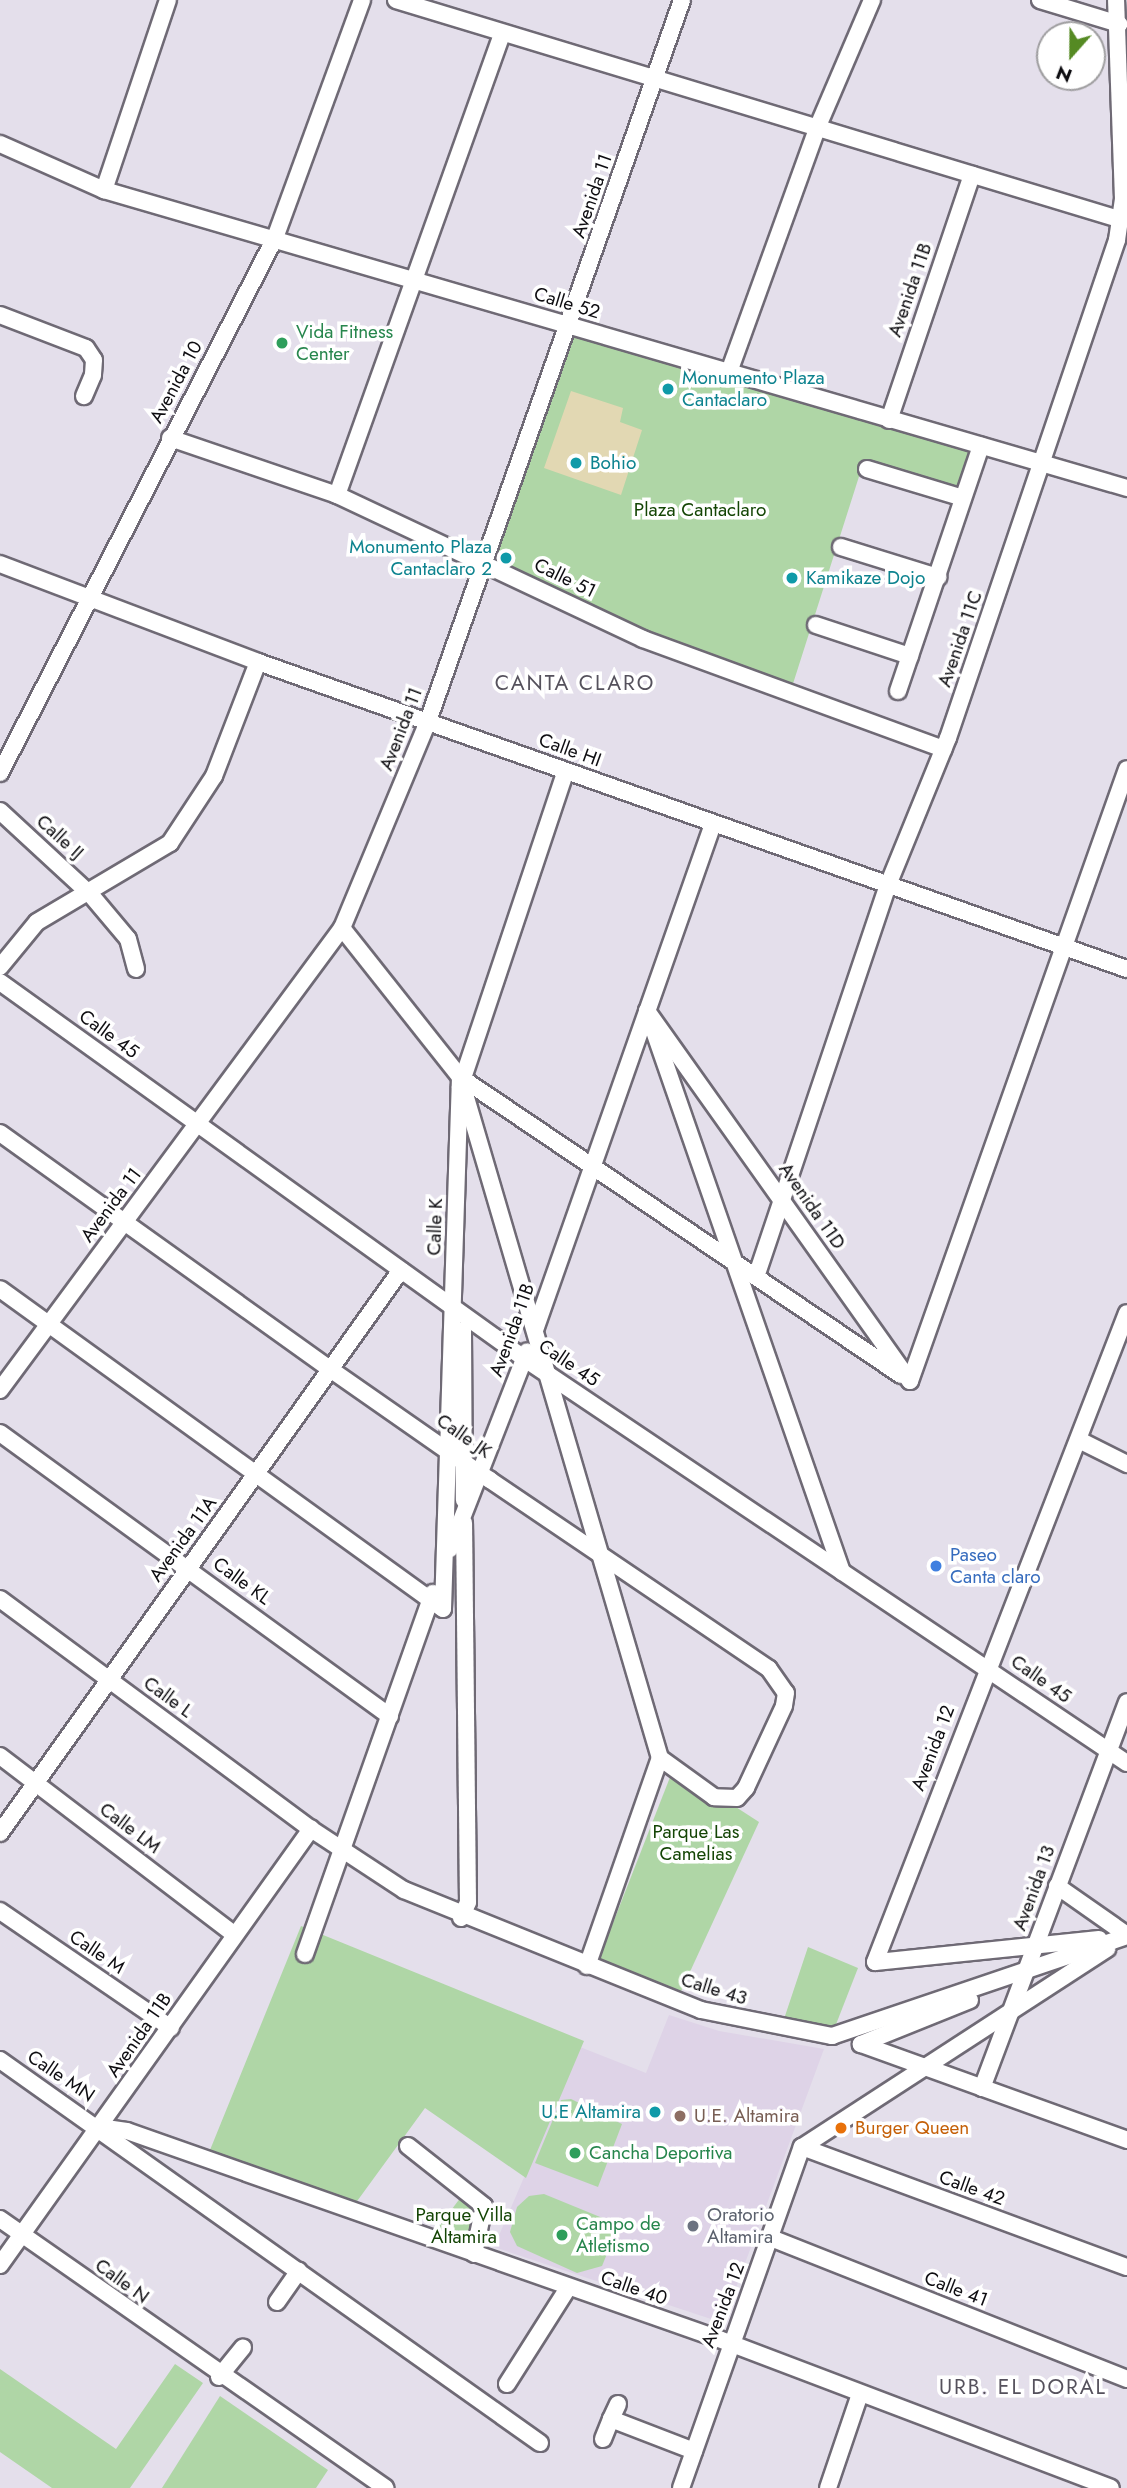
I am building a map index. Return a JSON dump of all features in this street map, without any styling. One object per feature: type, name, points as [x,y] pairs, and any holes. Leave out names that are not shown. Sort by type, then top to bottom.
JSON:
[{"type":"street","points":[[104,190],[168,0]]},
{"type":"street","name":"Avenida 10","points":[[0,773],[170,438],[275,239],[362,0]]},
{"type":"street","points":[[396,0],[1122,220]]},
{"type":"street","name":"Avenida 11","points":[[0,1390],[342,928],[428,721],[570,326],[682,0]]},
{"type":"street","points":[[729,372],[818,126],[872,0]]},
{"type":"street","points":[[1040,0],[1119,24]]},
{"type":"street","name":"Avenida 11C","points":[[756,1277],[888,885],[944,749],[1043,464],[1122,220],[1119,24],[1116,0]]},
{"type":"street","points":[[338,495],[418,279],[502,34]]},
{"type":"street","name":"Calle 52","points":[[0,144],[104,190],[418,279],[570,326],[1127,488]]},
{"type":"street","name":"Avenida 11B","points":[[888,419],[972,175]]},
{"type":"street","points":[[0,315],[86,348],[94,360],[84,396]]},
{"type":"street","name":"Calle 51","points":[[170,438],[338,495],[643,639],[944,749]]},
{"type":"street","points":[[898,691],[981,446]]},
{"type":"street","points":[[867,469],[963,498]]},
{"type":"street","points":[[841,547],[938,576]]},
{"type":"street","name":"Calle HI","points":[[0,564],[258,662],[1127,970]]},
{"type":"street","points":[[816,625],[910,656]]},
{"type":"street","points":[[0,967],[37,922],[91,895],[170,843],[196,811],[258,662]]},
{"type":"street","points":[[342,928],[460,1077],[910,1381],[1127,769]]},
{"type":"street","points":[[461,1918],[468,1902],[460,1077],[566,771]]},
{"type":"street","name":"Calle IJ","points":[[0,811],[91,895],[128,939],[136,969]]},
{"type":"street","name":"Avenida 11B","points":[[305,1954],[430,1600],[525,1359],[713,824]]},
{"type":"street","name":"Calle 45","points":[[0,982],[525,1359],[1127,1763]]},
{"type":"street","points":[[647,1011],[842,1572]]},
{"type":"street","name":"Avenida 11D","points":[[647,1011],[910,1381]]},
{"type":"street","points":[[460,1077],[660,1758],[587,1966]]},
{"type":"street","name":"Calle K","points":[[430,1600],[443,1609],[460,1077]]},
{"type":"street","name":"Calle JK","points":[[0,1133],[330,1369],[780,1680],[784,1706],[746,1788],[737,1798],[714,1797],[660,1758]]},
{"type":"street","name":"Avenida 11A","points":[[0,1833],[401,1270]]},
{"type":"street","points":[[0,1289],[430,1600]]},
{"type":"street","name":"Avenida 12","points":[[1127,1313],[1079,1440],[986,1667],[875,1962],[1127,1936]]},
{"type":"street","name":"Calle KL","points":[[0,1433],[390,1716]]},
{"type":"street","points":[[1079,1440],[1127,1464]]},
{"type":"street","name":"Calle L","points":[[0,1599],[311,1829]]},
{"type":"street","name":"Avenida 13","points":[[982,2088],[1127,1702]]},
{"type":"street","name":"Calle LM","points":[[0,1756],[234,1934]]},
{"type":"street","name":"Avenida 11B","points":[[0,2265],[311,1829]]},
{"type":"street","name":"Calle 43","points":[[311,1829],[344,1848],[404,1890],[461,1918],[701,2010],[832,2036],[1127,1936]]},
{"type":"street","points":[[1057,1886],[1127,1936]]},
{"type":"street","name":"Calle M","points":[[0,1911],[171,2028]]},
{"type":"street","points":[[1127,1936],[861,2044],[1127,2140]]},
{"type":"street","points":[[802,2147],[1127,1936]]},
{"type":"street","name":"Calle MN","points":[[0,2060],[99,2127]]},
{"type":"street","points":[[99,2127],[114,2144],[299,2271],[540,2443]]},
{"type":"street","name":"Calle 40","points":[[99,2127],[127,2131],[730,2343],[1111,2488]]},
{"type":"street","points":[[408,2146],[484,2206],[474,2254]]},
{"type":"street","name":"Avenida 12","points":[[681,2488],[730,2343],[771,2238],[802,2147]]},
{"type":"street","name":"Calle 42","points":[[802,2147],[1127,2267]]},
{"type":"street","name":"Calle N","points":[[0,2219],[219,2377],[386,2488]]},
{"type":"street","name":"Calle 41","points":[[771,2238],[1127,2379]]},
{"type":"street","points":[[277,2302],[299,2271]]},
{"type":"street","points":[[507,2384],[568,2288]]},
{"type":"street","points":[[219,2377],[243,2347]]},
{"type":"street","points":[[828,2488],[860,2394]]},
{"type":"street","points":[[603,2439],[614,2412],[694,2451]]},
{"type":"shaded area","points":[[669,2015],[719,2031],[824,2049],[723,2323],[494,2247],[580,2047],[646,2073]]},
{"type":"green space","name":"Plaza Cantaclaro","points":[[572,329],[977,449],[961,495],[863,464],[791,690],[643,636],[487,561]]},
{"type":"green space","name":"Parque Las Camelias","points":[[674,1767],[759,1822],[677,2000],[595,1969]]},
{"type":"green space","points":[[301,1926],[584,2041],[526,2178],[425,2108],[355,2204],[210,2150]]},
{"type":"green space","points":[[808,1947],[858,1968],[833,2032],[783,2022]]},
{"type":"green space","name":"Cancha Deportiva","points":[[571,2099],[622,2124],[598,2187],[535,2163],[561,2100]]},
{"type":"green space","name":"Campo de Atletismo","points":[[544,2194],[605,2219],[613,2239],[602,2266],[577,2273],[517,2246],[510,2232],[517,2207],[529,2196]]},
{"type":"green space","name":"Parque Villa Altamira","points":[[461,2197],[488,2217],[476,2253],[431,2237]]},
{"type":"green space","points":[[175,2364],[203,2383],[130,2488],[52,2488],[0,2452],[0,2369],[116,2449]]},
{"type":"green space","points":[[220,2396],[328,2470],[316,2488],[162,2488]]},
{"type":"sand","points":[[571,391],[623,408],[620,422],[642,430],[621,495],[544,468]]},
{"type":"place","name":"Vida Fitness Center","points":[[282,343]]},
{"type":"place","name":"Monumento Plaza Cantaclaro","points":[[668,389]]},
{"type":"place","name":"Bohio","points":[[576,463]]},
{"type":"place","name":"Monumento Plaza Cantaclaro 2","points":[[506,558]]},
{"type":"place","name":"Kamikaze Dojo","points":[[792,578]]},
{"type":"place","name":"Paseo Canta claro","points":[[936,1566]]},
{"type":"place","name":"U.E Altamira","points":[[655,2112]]},
{"type":"place","name":"U.E. Altamira","points":[[680,2116]]},
{"type":"place","name":"Burger Queen","points":[[841,2128]]},
{"type":"place","name":"Cancha Deportiva","points":[[575,2153]]},
{"type":"place","name":"Oratorio Altamira","points":[[693,2226]]},
{"type":"place","name":"Campo de Atletismo","points":[[562,2235]]},
{"type":"district","name":"CANTA CLARO","points":[[575,683]]},
{"type":"district","name":"URB. EL DORAL","points":[[1023,2387]]}]
